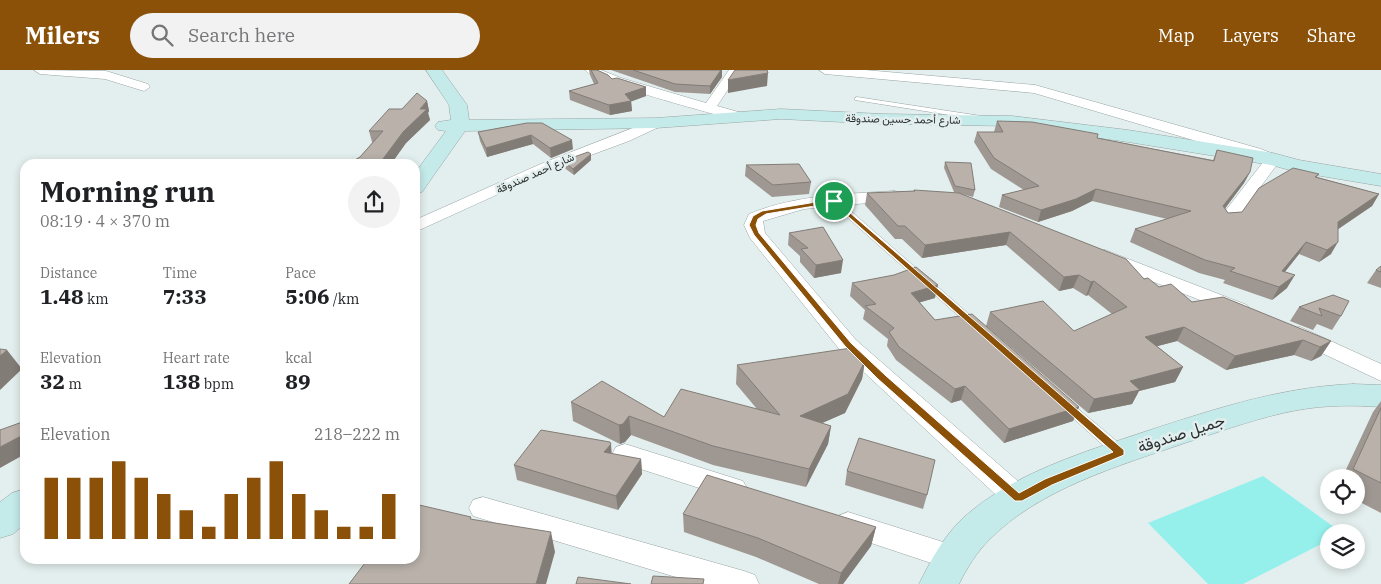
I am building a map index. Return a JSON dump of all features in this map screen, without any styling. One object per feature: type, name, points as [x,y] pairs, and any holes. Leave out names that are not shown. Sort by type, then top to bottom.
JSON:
[{"type":"main road","points":[[420,179],[451,126],[438,98],[435,71]]},
{"type":"main road","name":"شارع أحمد حسين صندوقة","points":[[451,126],[531,123],[656,123],[781,114],[883,119],[990,120],[1068,127],[1274,159],[1295,160],[1381,173]]},
{"type":"main road","name":"شارع أحمد حسين صندوقة","points":[[1274,159],[1297,166],[1381,180]]},
{"type":"main road","name":"جميل صندوقة","points":[[946,571],[965,540],[1018,498],[1057,478],[1121,453],[1284,400],[1339,393],[1381,396]]},
{"type":"main road","points":[[0,510],[20,498]]},
{"type":"main road","points":[[0,523],[20,507]]},
{"type":"street","points":[[40,70],[106,75],[144,87]]},
{"type":"street","points":[[591,70],[617,81],[736,116]]},
{"type":"street","points":[[708,108],[735,70]]},
{"type":"street","points":[[825,70],[1046,91],[1256,152],[1274,159],[1228,220]]},
{"type":"street","name":"شارع أحمد صندوقة","points":[[420,225],[548,166],[624,138],[656,123]]},
{"type":"street","points":[[912,194],[834,201],[765,213],[755,218],[753,225],[756,234],[848,344],[882,377],[1018,498]]},
{"type":"street","points":[[1090,250],[1260,318]]},
{"type":"street","points":[[1286,328],[1381,374]]},
{"type":"street","points":[[625,454],[756,496]]},
{"type":"street","points":[[483,508],[744,584]]},
{"type":"street","points":[[822,516],[946,571]]},
{"type":"lane","points":[[857,99],[990,120]]},
{"type":"lane","points":[[834,201],[981,330]]},
{"type":"lane","points":[[1055,395],[1121,453]]},
{"type":"shaded area","points":[[1263,476],[1330,524],[1320,524],[1320,545],[1243,584],[1208,584],[1148,523]]},
{"type":"building","points":[[591,70],[597,70],[612,79],[617,78],[646,87],[625,94],[631,101],[609,105],[569,91],[598,83]]},
{"type":"building","points":[[633,70],[721,70],[710,86],[675,84]]},
{"type":"building","points":[[735,70],[767,70],[768,73],[728,80]]},
{"type":"building","points":[[417,93],[427,101],[420,109],[427,109],[403,132],[383,159],[357,159],[383,131],[369,131],[389,109],[402,109]]},
{"type":"building","points":[[997,121],[1032,122],[1098,134],[1097,138],[1214,161],[1217,150],[1253,158],[1250,172],[1223,206],[1228,213],[1242,212],[1259,188],[1293,168],[1319,174],[1315,177],[1379,194],[1338,222],[1338,242],[1327,250],[1306,242],[1282,271],[1295,275],[1279,287],[1230,271],[1235,268],[1205,260],[1135,229],[1191,211],[1096,189],[1076,199],[1041,210],[1002,195],[1039,186],[994,158],[977,132],[1003,132]]},
{"type":"building","points":[[527,123],[542,123],[572,140],[550,148],[531,135],[486,148],[478,132]]},
{"type":"building","points":[[588,152],[591,154],[573,169],[563,161]]},
{"type":"building","points":[[945,162],[971,163],[975,190],[955,186]]},
{"type":"building","points":[[799,164],[811,182],[773,185],[746,165]]},
{"type":"building","points":[[914,190],[959,193],[1126,259],[1144,279],[1148,278],[1159,287],[1171,284],[1192,302],[1223,297],[1331,341],[1320,347],[1303,340],[1235,356],[1184,327],[1145,337],[1183,367],[1130,381],[1140,390],[1094,399],[990,312],[1043,301],[1074,331],[1127,307],[1094,281],[1091,282],[1079,275],[1064,277],[1010,232],[925,245],[905,226],[898,226],[867,193]]},
{"type":"building","points":[[823,227],[843,260],[816,265],[801,249],[808,248],[789,233]]},
{"type":"building","points":[[916,267],[938,285],[911,293],[935,320],[972,314],[1079,407],[1009,429],[965,386],[955,389],[899,347],[889,332],[894,328],[865,306],[876,304],[852,283],[894,275]]},
{"type":"building","points":[[1333,295],[1349,301],[1341,316],[1319,308],[1322,316],[1299,307]]},
{"type":"building","points":[[851,348],[865,361],[848,394],[800,416],[831,426],[809,469],[713,446],[629,416],[623,424],[619,425],[571,402],[602,381],[664,417],[681,389],[780,415],[737,365]]},
{"type":"building","points":[[0,349],[7,350],[0,356]]},
{"type":"building","points":[[1381,408],[1381,483],[1365,475],[1365,469],[1353,469]]},
{"type":"building","points":[[20,423],[20,437],[0,447],[0,430]]},
{"type":"building","points":[[541,430],[610,442],[611,444],[604,452],[641,459],[616,496],[514,465]]},
{"type":"building","points":[[859,438],[935,460],[927,495],[847,471]]},
{"type":"building","points":[[707,475],[876,527],[841,573],[758,538],[683,514]]},
{"type":"building","points":[[420,505],[471,517],[470,519],[551,532],[536,584],[349,584],[364,564],[420,564]]},
{"type":"building","points":[[653,576],[704,579],[703,584],[651,584]]},
{"type":"building","points":[[578,577],[631,584],[576,584]]},
{"type":"route","points":[[834,201],[1121,453],[1065,474],[1018,498],[882,377],[848,344],[756,234],[753,221],[765,213],[834,201]]}]
